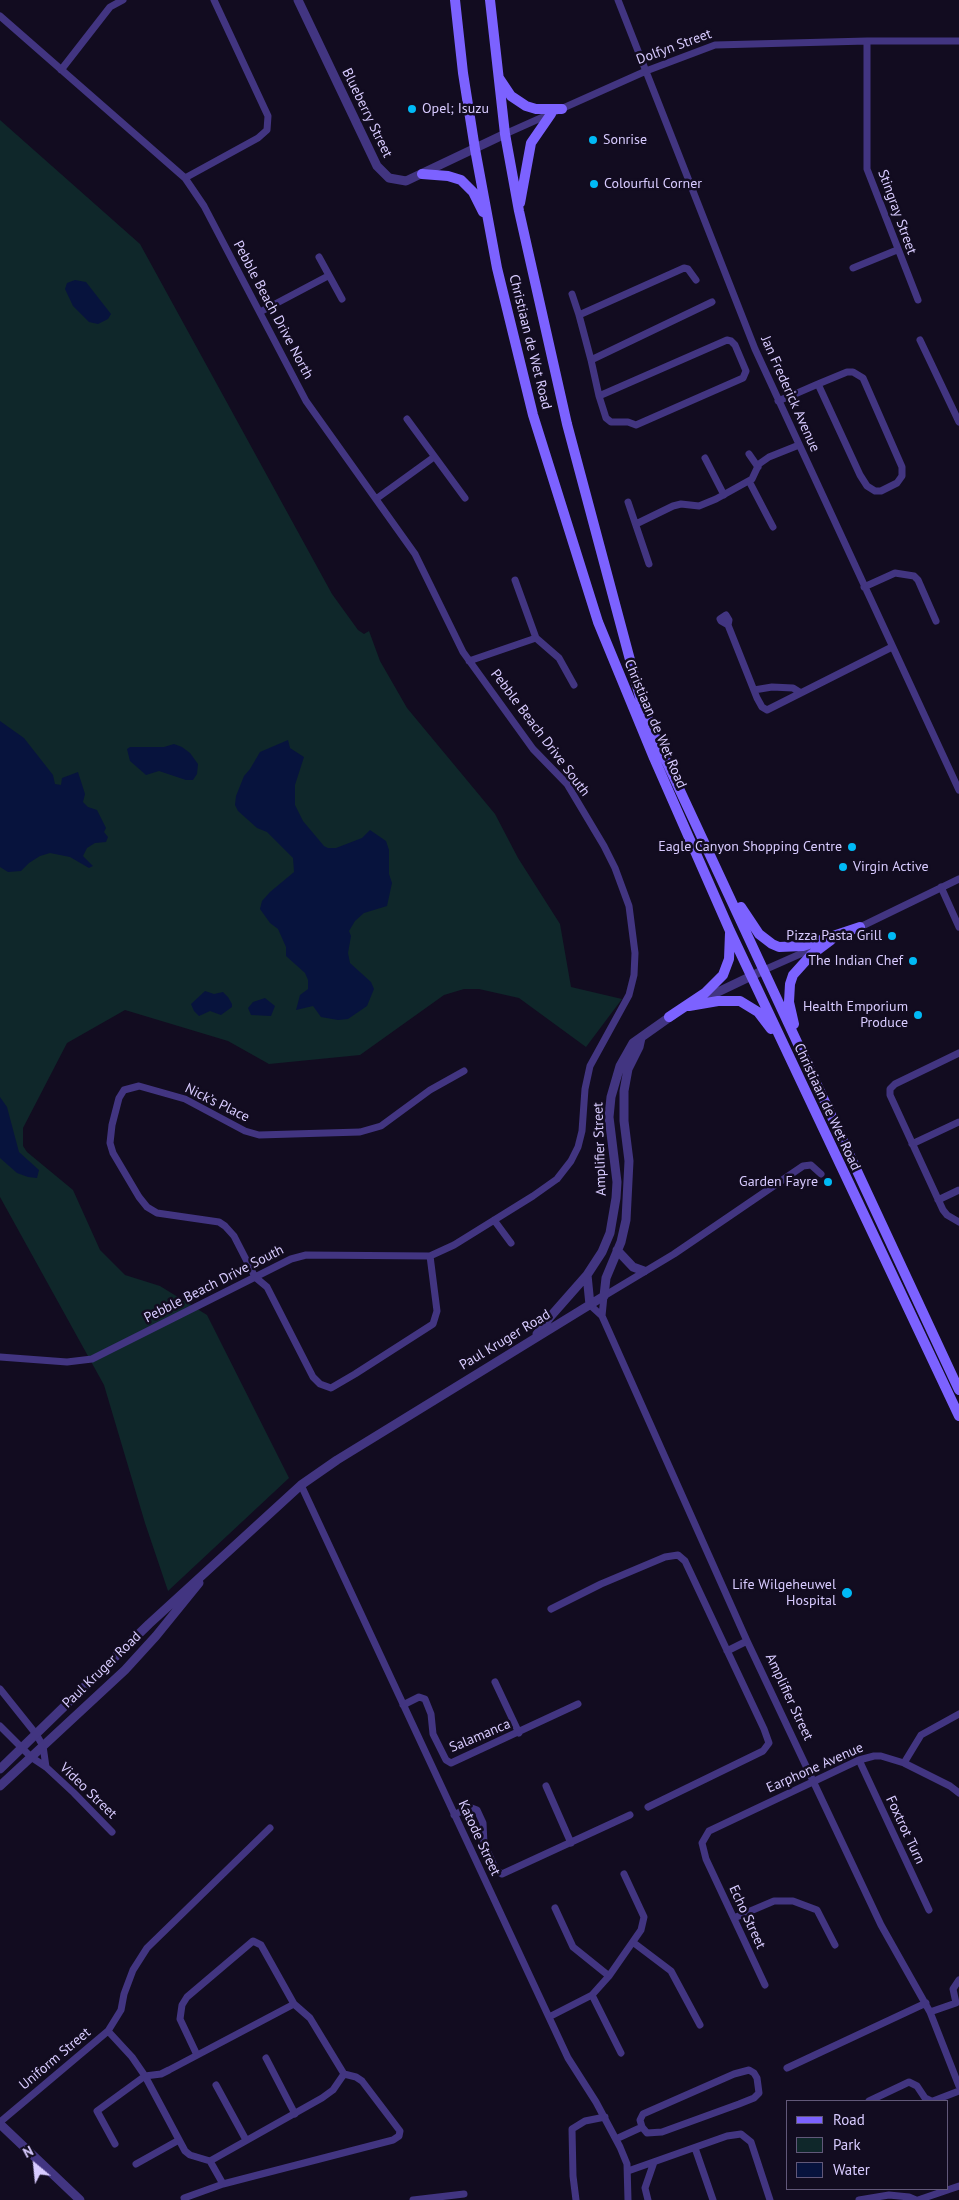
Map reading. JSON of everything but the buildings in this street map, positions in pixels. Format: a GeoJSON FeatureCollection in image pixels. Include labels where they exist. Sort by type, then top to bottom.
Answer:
{"type":"FeatureCollection","features":[{"type":"Feature","properties":{"kind":"main road","name":"Christiaan de Wet Road"},"geometry":{"type":"LineString","coordinates":[[455,0],[463,73],[497,268],[533,415],[598,622],[654,758],[730,931],[959,1416]]}},
{"type":"Feature","properties":{"kind":"main road","name":"Christiaan de Wet Road"},"geometry":{"type":"LineString","coordinates":[[490,0],[505,134],[519,211],[567,424],[641,701],[656,739],[959,1390]]}},
{"type":"Feature","properties":{"kind":"main road"},"geometry":{"type":"LineString","coordinates":[[497,75],[510,96],[520,103],[536,109],[562,109]]}},
{"type":"Feature","properties":{"kind":"main road"},"geometry":{"type":"LineString","coordinates":[[519,211],[525,165],[531,143],[551,114]]}},
{"type":"Feature","properties":{"kind":"main road"},"geometry":{"type":"LineString","coordinates":[[422,174],[448,176],[461,180],[468,186],[478,202],[490,232]]}},
{"type":"Feature","properties":{"kind":"main road"},"geometry":{"type":"LineString","coordinates":[[720,874],[753,926],[772,944],[789,948],[803,946],[860,927]]}},
{"type":"Feature","properties":{"kind":"main road"},"geometry":{"type":"LineString","coordinates":[[669,1017],[705,993],[722,975],[729,959],[730,931]]}},
{"type":"Feature","properties":{"kind":"main road"},"geometry":{"type":"LineString","coordinates":[[797,1041],[789,1002],[790,981],[799,966],[832,939]]}},
{"type":"Feature","properties":{"kind":"main road"},"geometry":{"type":"LineString","coordinates":[[689,1006],[731,1000],[748,1005],[767,1022],[784,1048]]}},
{"type":"Feature","properties":{"kind":"street"},"geometry":{"type":"LineString","coordinates":[[61,70],[110,6],[123,0]]}},
{"type":"Feature","properties":{"kind":"street"},"geometry":{"type":"LineString","coordinates":[[185,178],[258,138],[267,130],[268,116],[214,0]]}},
{"type":"Feature","properties":{"kind":"street","name":"Blueberry Street"},"geometry":{"type":"LineString","coordinates":[[298,0],[377,166],[388,178],[396,181],[406,181],[475,149]]}},
{"type":"Feature","properties":{"kind":"street","name":"Jan Frederick Avenue"},"geometry":{"type":"LineString","coordinates":[[618,0],[752,340],[778,401],[959,790]]}},
{"type":"Feature","properties":{"kind":"street","name":"Pebble Beach Drive North"},"geometry":{"type":"LineString","coordinates":[[0,16],[185,178],[204,206],[306,400],[415,554],[457,641],[469,661]]}},
{"type":"Feature","properties":{"kind":"street","name":"Dolfyn Street"},"geometry":{"type":"LineString","coordinates":[[475,149],[646,71],[715,45],[867,41],[959,41]]}},
{"type":"Feature","properties":{"kind":"street","name":"Stingray Street"},"geometry":{"type":"LineString","coordinates":[[867,41],[868,169],[897,250],[918,300]]}},
{"type":"Feature","properties":{"kind":"street"},"geometry":{"type":"LineString","coordinates":[[854,268],[897,250]]}},
{"type":"Feature","properties":{"kind":"street"},"geometry":{"type":"LineString","coordinates":[[319,256],[342,299]]}},
{"type":"Feature","properties":{"kind":"street"},"geometry":{"type":"LineString","coordinates":[[579,315],[684,268],[688,269],[696,280]]}},
{"type":"Feature","properties":{"kind":"street"},"geometry":{"type":"LineString","coordinates":[[260,312],[328,276]]}},
{"type":"Feature","properties":{"kind":"street"},"geometry":{"type":"LineString","coordinates":[[572,294],[599,396],[608,421],[639,424],[743,378],[746,371],[735,345],[727,340],[599,396]]}},
{"type":"Feature","properties":{"kind":"street"},"geometry":{"type":"LineString","coordinates":[[591,360],[712,302]]}},
{"type":"Feature","properties":{"kind":"street"},"geometry":{"type":"LineString","coordinates":[[920,340],[959,422]]}},
{"type":"Feature","properties":{"kind":"street"},"geometry":{"type":"LineString","coordinates":[[778,401],[846,372],[853,372],[863,378],[902,467],[902,476],[897,483],[881,491],[875,491],[867,486],[860,475],[818,384]]}},
{"type":"Feature","properties":{"kind":"street"},"geometry":{"type":"LineString","coordinates":[[407,419],[465,498]]}},
{"type":"Feature","properties":{"kind":"street"},"geometry":{"type":"LineString","coordinates":[[636,524],[673,506],[681,504],[699,506],[724,495],[749,481],[758,467],[769,457],[799,445]]}},
{"type":"Feature","properties":{"kind":"street"},"geometry":{"type":"LineString","coordinates":[[749,454],[758,467]]}},
{"type":"Feature","properties":{"kind":"street"},"geometry":{"type":"LineString","coordinates":[[376,499],[434,457]]}},
{"type":"Feature","properties":{"kind":"street"},"geometry":{"type":"LineString","coordinates":[[705,458],[724,495]]}},
{"type":"Feature","properties":{"kind":"street"},"geometry":{"type":"LineString","coordinates":[[749,481],[773,527]]}},
{"type":"Feature","properties":{"kind":"street"},"geometry":{"type":"LineString","coordinates":[[628,502],[649,564]]}},
{"type":"Feature","properties":{"kind":"street"},"geometry":{"type":"LineString","coordinates":[[864,587],[895,573],[914,576],[918,580],[936,621]]}},
{"type":"Feature","properties":{"kind":"street"},"geometry":{"type":"LineString","coordinates":[[515,580],[536,638],[559,658],[574,685]]}},
{"type":"Feature","properties":{"kind":"street"},"geometry":{"type":"LineString","coordinates":[[728,625],[754,690],[762,707],[767,710],[892,647]]}},
{"type":"Feature","properties":{"kind":"street"},"geometry":{"type":"LineString","coordinates":[[469,661],[536,638]]}},
{"type":"Feature","properties":{"kind":"street","name":"Pebble Beach Drive South"},"geometry":{"type":"LineString","coordinates":[[0,1357],[67,1362],[92,1359],[291,1259],[306,1255],[430,1256],[454,1245],[550,1184],[571,1161],[581,1138],[585,1089],[590,1066],[629,995],[634,976],[634,953],[629,906],[615,868],[604,846],[566,784],[532,748],[469,661]]}},
{"type":"Feature","properties":{"kind":"street"},"geometry":{"type":"LineString","coordinates":[[754,690],[772,687],[793,688],[801,693]]}},
{"type":"Feature","properties":{"kind":"street"},"geometry":{"type":"LineString","coordinates":[[764,970],[860,927],[959,879]]}},
{"type":"Feature","properties":{"kind":"street"},"geometry":{"type":"LineString","coordinates":[[941,887],[959,927]]}},
{"type":"Feature","properties":{"kind":"street","name":"Amplifier Street"},"geometry":{"type":"LineString","coordinates":[[536,1337],[550,1317],[587,1275],[602,1252],[610,1233],[617,1182],[609,1117],[613,1086],[625,1056],[633,1043],[669,1017],[764,970]]}},
{"type":"Feature","properties":{"kind":"street","name":"Amplifier Street"},"geometry":{"type":"LineString","coordinates":[[602,1316],[606,1278],[618,1250],[626,1220],[629,1161],[624,1121],[624,1091],[628,1069],[639,1047],[641,1038]]}},
{"type":"Feature","properties":{"kind":"street"},"geometry":{"type":"LineString","coordinates":[[959,1053],[895,1084],[890,1089],[891,1100],[938,1200],[947,1216],[959,1222]]}},
{"type":"Feature","properties":{"kind":"street","name":"Nick’s Place"},"geometry":{"type":"LineString","coordinates":[[255,1277],[234,1236],[226,1226],[219,1222],[157,1213],[147,1208],[139,1197],[113,1153],[110,1143],[114,1116],[124,1090],[130,1086],[139,1086],[186,1099],[245,1130],[259,1135],[360,1132],[380,1126],[430,1090],[464,1070]]}},
{"type":"Feature","properties":{"kind":"street"},"geometry":{"type":"LineString","coordinates":[[912,1144],[959,1122]]}},
{"type":"Feature","properties":{"kind":"street","name":"Paul Kruger Road"},"geometry":{"type":"LineString","coordinates":[[0,1769],[149,1624],[301,1485],[337,1460],[674,1254],[803,1166],[811,1165],[822,1174]]}},
{"type":"Feature","properties":{"kind":"street"},"geometry":{"type":"LineString","coordinates":[[938,1200],[959,1190]]}},
{"type":"Feature","properties":{"kind":"street"},"geometry":{"type":"LineString","coordinates":[[494,1220],[511,1244]]}},
{"type":"Feature","properties":{"kind":"street"},"geometry":{"type":"LineString","coordinates":[[618,1250],[634,1267],[644,1271]]}},
{"type":"Feature","properties":{"kind":"street"},"geometry":{"type":"LineString","coordinates":[[255,1277],[267,1287],[314,1377],[320,1384],[331,1388],[432,1324],[437,1311],[430,1256]]}},
{"type":"Feature","properties":{"kind":"street"},"geometry":{"type":"LineString","coordinates":[[587,1275],[590,1305]]}},
{"type":"Feature","properties":{"kind":"street","name":"Amplifier Street"},"geometry":{"type":"LineString","coordinates":[[590,1305],[602,1316],[747,1641],[881,1925],[926,2003],[959,2086]]}},
{"type":"Feature","properties":{"kind":"street","name":"Katode Street"},"geometry":{"type":"LineString","coordinates":[[301,1485],[548,2017],[572,2066],[605,2117],[616,2139],[628,2172],[628,2200]]}},
{"type":"Feature","properties":{"kind":"street"},"geometry":{"type":"LineString","coordinates":[[551,1609],[601,1584],[665,1557],[678,1555],[685,1561],[764,1729],[768,1739],[768,1747],[648,1806]]}},
{"type":"Feature","properties":{"kind":"street","name":"Paul Kruger Road"},"geometry":{"type":"LineString","coordinates":[[0,1786],[125,1670],[156,1636],[214,1564]]}},
{"type":"Feature","properties":{"kind":"street"},"geometry":{"type":"LineString","coordinates":[[727,1651],[747,1641]]}},
{"type":"Feature","properties":{"kind":"street"},"geometry":{"type":"LineString","coordinates":[[495,1682],[519,1733]]}},
{"type":"Feature","properties":{"kind":"street"},"geometry":{"type":"LineString","coordinates":[[0,1689],[36,1734],[43,1746]]}},
{"type":"Feature","properties":{"kind":"street","name":"Salamanca"},"geometry":{"type":"LineString","coordinates":[[403,1706],[418,1697],[425,1699],[431,1714],[433,1734],[446,1760],[449,1763],[455,1763],[578,1704]]}},
{"type":"Feature","properties":{"kind":"street"},"geometry":{"type":"LineString","coordinates":[[904,1763],[921,1735],[959,1714]]}},
{"type":"Feature","properties":{"kind":"street","name":"Video Street"},"geometry":{"type":"LineString","coordinates":[[0,1726],[31,1757],[46,1767],[112,1832]]}},
{"type":"Feature","properties":{"kind":"street","name":"Video Street"},"geometry":{"type":"LineString","coordinates":[[43,1746],[46,1767]]}},
{"type":"Feature","properties":{"kind":"street","name":"Earphone Avenue"},"geometry":{"type":"LineString","coordinates":[[706,1859],[702,1843],[709,1831],[859,1760],[881,1756],[904,1763],[950,1786],[959,1793]]}},
{"type":"Feature","properties":{"kind":"street","name":"Foxtrot Turn"},"geometry":{"type":"LineString","coordinates":[[859,1760],[928,1910]]}},
{"type":"Feature","properties":{"kind":"street"},"geometry":{"type":"LineString","coordinates":[[546,1786],[571,1843]]}},
{"type":"Feature","properties":{"kind":"street"},"geometry":{"type":"LineString","coordinates":[[454,1815],[469,1807],[477,1810],[483,1823],[484,1844],[496,1870],[501,1874],[630,1815]]}},
{"type":"Feature","properties":{"kind":"street","name":"Uniform Street"},"geometry":{"type":"LineString","coordinates":[[0,2123],[108,2031],[120,2010],[124,1994],[134,1970],[152,1942],[270,1828]]}},
{"type":"Feature","properties":{"kind":"street","name":"Echo Street"},"geometry":{"type":"LineString","coordinates":[[706,1859],[765,1985]]}},
{"type":"Feature","properties":{"kind":"street"},"geometry":{"type":"LineString","coordinates":[[548,2017],[592,1995],[634,1943],[643,1926],[644,1917],[624,1874]]}},
{"type":"Feature","properties":{"kind":"street"},"geometry":{"type":"LineString","coordinates":[[734,1918],[774,1901],[793,1901],[817,1910],[835,1945]]}},
{"type":"Feature","properties":{"kind":"street"},"geometry":{"type":"LineString","coordinates":[[554,1908],[573,1947],[609,1976]]}},
{"type":"Feature","properties":{"kind":"street"},"geometry":{"type":"LineString","coordinates":[[184,2198],[222,2184],[393,2140],[399,2136],[399,2129],[362,2081],[356,2077],[344,2074],[310,2018],[294,2004],[260,1945],[253,1941],[187,1997],[182,2005],[180,2019],[197,2055]]}},
{"type":"Feature","properties":{"kind":"street"},"geometry":{"type":"LineString","coordinates":[[634,1943],[671,1972],[700,2025]]}},
{"type":"Feature","properties":{"kind":"street"},"geometry":{"type":"LineString","coordinates":[[930,2012],[958,2006],[952,1989],[959,1980]]}},
{"type":"Feature","properties":{"kind":"street"},"geometry":{"type":"LineString","coordinates":[[592,1995],[621,2053]]}},
{"type":"Feature","properties":{"kind":"street"},"geometry":{"type":"LineString","coordinates":[[787,2068],[926,2003]]}},
{"type":"Feature","properties":{"kind":"street"},"geometry":{"type":"LineString","coordinates":[[115,2144],[97,2112],[145,2076],[162,2074],[294,2004]]}},
{"type":"Feature","properties":{"kind":"street"},"geometry":{"type":"LineString","coordinates":[[108,2031],[132,2057],[145,2076],[179,2140],[190,2155],[210,2161],[222,2184]]}},
{"type":"Feature","properties":{"kind":"street"},"geometry":{"type":"LineString","coordinates":[[266,2058],[295,2114]]}},
{"type":"Feature","properties":{"kind":"street"},"geometry":{"type":"LineString","coordinates":[[749,2070],[757,2078],[759,2092],[754,2098],[662,2132],[648,2133],[642,2127],[640,2120],[643,2114],[734,2074],[749,2070]]}},
{"type":"Feature","properties":{"kind":"street"},"geometry":{"type":"LineString","coordinates":[[210,2161],[328,2094],[344,2074]]}},
{"type":"Feature","properties":{"kind":"street"},"geometry":{"type":"LineString","coordinates":[[871,2100],[909,2082],[917,2086],[925,2098],[930,2100]]}},
{"type":"Feature","properties":{"kind":"street"},"geometry":{"type":"LineString","coordinates":[[216,2085],[246,2140]]}},
{"type":"Feature","properties":{"kind":"street"},"geometry":{"type":"LineString","coordinates":[[935,2100],[959,2092]]}},
{"type":"Feature","properties":{"kind":"street"},"geometry":{"type":"LineString","coordinates":[[576,2200],[572,2159],[572,2129],[584,2121],[605,2117]]}},
{"type":"Feature","properties":{"kind":"street"},"geometry":{"type":"LineString","coordinates":[[0,2123],[80,2200]]}},
{"type":"Feature","properties":{"kind":"street"},"geometry":{"type":"LineString","coordinates":[[616,2139],[642,2127]]}},
{"type":"Feature","properties":{"kind":"street"},"geometry":{"type":"LineString","coordinates":[[628,2172],[736,2134],[746,2136],[751,2142],[770,2200]]}},
{"type":"Feature","properties":{"kind":"street"},"geometry":{"type":"LineString","coordinates":[[136,2164],[179,2140]]}},
{"type":"Feature","properties":{"kind":"street"},"geometry":{"type":"LineString","coordinates":[[695,2148],[713,2200]]}},
{"type":"Feature","properties":{"kind":"street"},"geometry":{"type":"LineString","coordinates":[[648,2200],[645,2188],[654,2162]]}},
{"type":"Feature","properties":{"kind":"street"},"geometry":{"type":"LineString","coordinates":[[859,2200],[889,2195],[909,2196],[917,2200],[947,2190]]}},
{"type":"Feature","properties":{"kind":"street"},"geometry":{"type":"LineString","coordinates":[[415,2200],[464,2194]]}},
{"type":"Feature","properties":{"kind":"green space"},"geometry":{"type":"Polygon","coordinates":[[[0,120],[140,244],[332,594],[358,630],[364,634],[369,631],[380,661],[407,708],[495,814],[518,858],[560,924],[571,987],[622,999],[586,1047],[519,998],[479,989],[464,989],[444,995],[360,1055],[269,1064],[228,1041],[125,1010],[67,1043],[23,1128],[23,1146],[27,1152],[73,1190],[100,1250],[125,1275],[160,1286],[207,1315],[289,1478],[168,1591],[145,1523],[104,1385],[0,1197],[0,120]]]}},
{"type":"Feature","properties":{"kind":"water"},"geometry":{"type":"Polygon","coordinates":[[[75,280],[86,282],[111,314],[108,319],[98,324],[89,322],[73,306],[65,289],[67,283],[75,280]]]}},
{"type":"Feature","properties":{"kind":"water"},"geometry":{"type":"Polygon","coordinates":[[[0,721],[24,738],[53,775],[55,784],[61,785],[62,778],[78,772],[85,794],[83,802],[88,807],[97,810],[106,828],[104,832],[108,837],[106,842],[95,843],[87,848],[83,856],[93,866],[89,868],[70,857],[50,853],[40,856],[21,871],[8,872],[0,867],[0,721]]]}},
{"type":"Feature","properties":{"kind":"water"},"geometry":{"type":"Polygon","coordinates":[[[288,740],[290,748],[304,757],[295,785],[295,805],[303,821],[324,846],[336,848],[362,838],[370,830],[386,841],[389,850],[389,874],[392,883],[387,906],[364,913],[355,921],[349,931],[351,936],[348,953],[350,963],[371,982],[374,989],[367,1006],[348,1019],[338,1020],[321,1017],[313,1006],[296,1010],[300,995],[308,989],[308,980],[305,973],[286,956],[286,947],[278,929],[270,923],[260,909],[262,901],[270,892],[294,872],[293,858],[267,832],[257,828],[238,811],[235,805],[236,796],[244,776],[260,752],[288,740]]]}},
{"type":"Feature","properties":{"kind":"water"},"geometry":{"type":"Polygon","coordinates":[[[174,744],[190,753],[198,764],[197,774],[193,780],[186,780],[159,771],[146,775],[130,761],[127,749],[130,747],[164,747],[174,744]]]}},
{"type":"Feature","properties":{"kind":"water"},"geometry":{"type":"Polygon","coordinates":[[[205,991],[214,994],[223,992],[228,997],[232,1007],[221,1015],[210,1011],[199,1016],[191,1004],[205,991]]]}},
{"type":"Feature","properties":{"kind":"water"},"geometry":{"type":"Polygon","coordinates":[[[265,998],[275,1006],[271,1016],[251,1015],[248,1008],[253,1002],[265,998]]]}},
{"type":"Feature","properties":{"kind":"water"},"geometry":{"type":"Polygon","coordinates":[[[0,1097],[7,1107],[19,1152],[39,1170],[37,1178],[17,1173],[0,1158],[0,1097]]]}},
{"type":"Feature","properties":{"kind":"place","name":"Opel; Isuzu"},"geometry":{"type":"Point","coordinates":[412,109]}},
{"type":"Feature","properties":{"kind":"place","name":"Sonrise"},"geometry":{"type":"Point","coordinates":[593,140]}},
{"type":"Feature","properties":{"kind":"place","name":"Colourful Corner"},"geometry":{"type":"Point","coordinates":[594,184]}},
{"type":"Feature","properties":{"kind":"place","name":"Eagle Canyon Shopping Centre"},"geometry":{"type":"Point","coordinates":[852,847]}},
{"type":"Feature","properties":{"kind":"place","name":"Virgin Active"},"geometry":{"type":"Point","coordinates":[843,867]}},
{"type":"Feature","properties":{"kind":"place","name":"Pizza Pasta Grill"},"geometry":{"type":"Point","coordinates":[892,936]}},
{"type":"Feature","properties":{"kind":"place","name":"The Indian Chef"},"geometry":{"type":"Point","coordinates":[913,961]}},
{"type":"Feature","properties":{"kind":"place","name":"Health Emporium Produce"},"geometry":{"type":"Point","coordinates":[918,1015]}},
{"type":"Feature","properties":{"kind":"place","name":"Garden Fayre"},"geometry":{"type":"Point","coordinates":[828,1182]}},
{"type":"Feature","properties":{"kind":"place","name":"Life Wilgeheuwel Hospital"},"geometry":{"type":"Point","coordinates":[847,1593]}}]}
